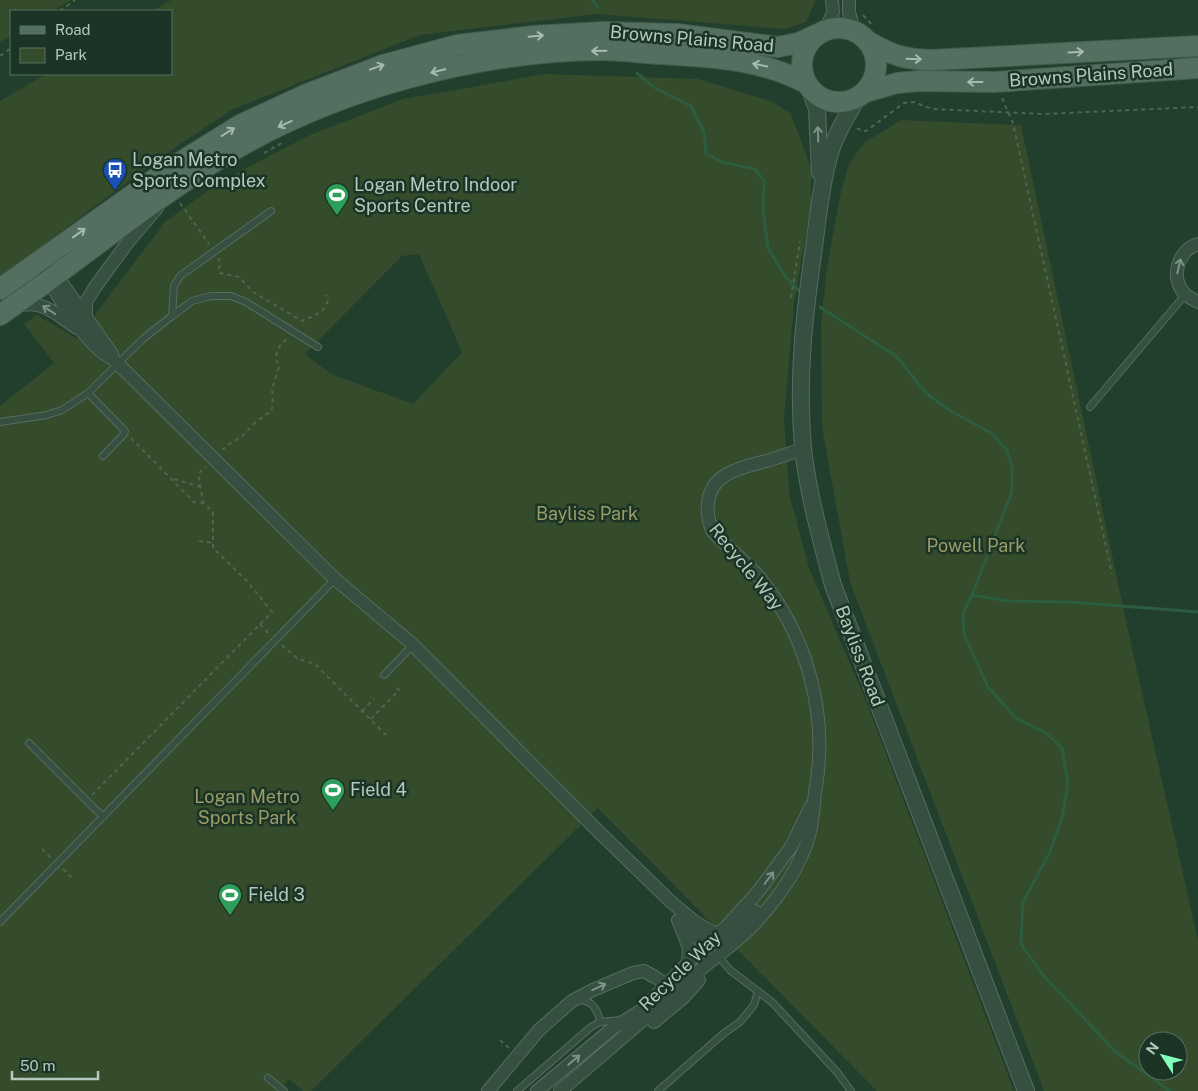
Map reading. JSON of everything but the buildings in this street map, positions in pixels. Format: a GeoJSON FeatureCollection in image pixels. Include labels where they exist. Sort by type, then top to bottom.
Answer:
{"type":"FeatureCollection","features":[{"type":"Feature","properties":{"kind":"main road"},"geometry":{"type":"LineString","coordinates":[[836,28],[845,28],[862,37],[874,52],[877,62],[873,83],[861,95],[845,103],[832,102],[820,98],[808,86],[802,72],[805,51],[810,42],[822,32],[836,28]]}},
{"type":"Feature","properties":{"kind":"main road","name":"Browns Plains Road"},"geometry":{"type":"LineString","coordinates":[[0,289],[169,169],[240,125],[307,94],[383,65],[457,45],[533,36],[604,32],[677,34],[778,47],[798,43],[822,32]]}},
{"type":"Feature","properties":{"kind":"main road","name":"Browns Plains Road"},"geometry":{"type":"LineString","coordinates":[[862,37],[886,52],[905,59],[931,60],[1198,46]]}},
{"type":"Feature","properties":{"kind":"main road","name":"Browns Plains Road"},"geometry":{"type":"LineString","coordinates":[[5,312],[176,199],[228,153],[280,126],[340,100],[403,79],[471,62],[532,54],[603,50],[722,58],[765,66],[785,72],[808,86]]}},
{"type":"Feature","properties":{"kind":"main road","name":"Browns Plains Road"},"geometry":{"type":"LineString","coordinates":[[861,95],[892,84],[919,81],[995,82],[1198,68]]}},
{"type":"Feature","properties":{"kind":"street"},"geometry":{"type":"LineString","coordinates":[[822,32],[832,12],[832,0]]}},
{"type":"Feature","properties":{"kind":"street"},"geometry":{"type":"LineString","coordinates":[[849,0],[849,12],[862,37]]}},
{"type":"Feature","properties":{"kind":"street","name":"Bayliss Road"},"geometry":{"type":"LineString","coordinates":[[808,86],[817,109],[821,200]]}},
{"type":"Feature","properties":{"kind":"street","name":"Bayliss Road"},"geometry":{"type":"LineString","coordinates":[[861,95],[842,124],[831,150],[821,200],[804,318],[800,382],[803,449],[816,521],[833,585],[1026,1091]]}},
{"type":"Feature","properties":{"kind":"street"},"geometry":{"type":"LineString","coordinates":[[86,316],[86,302],[128,242],[176,199]]}},
{"type":"Feature","properties":{"kind":"street"},"geometry":{"type":"LineString","coordinates":[[1198,244],[1182,254],[1177,276],[1180,288],[1185,295],[1198,302]]}},
{"type":"Feature","properties":{"kind":"street"},"geometry":{"type":"LineString","coordinates":[[40,262],[86,316],[111,351],[116,362]]}},
{"type":"Feature","properties":{"kind":"street"},"geometry":{"type":"LineString","coordinates":[[53,279],[83,332]]}},
{"type":"Feature","properties":{"kind":"street"},"geometry":{"type":"LineString","coordinates":[[5,312],[27,304],[39,304],[83,332],[106,356],[116,362],[335,579],[413,645],[673,906],[696,936],[706,944],[717,944],[723,941],[798,863]]}},
{"type":"Feature","properties":{"kind":"street","name":"Recycle Way"},"geometry":{"type":"LineString","coordinates":[[718,956],[747,931],[763,913],[798,863],[809,838],[812,820],[813,802],[820,763],[820,725],[816,697],[797,639],[783,612],[760,578],[708,524],[709,495],[718,480],[734,469],[803,449]]}},
{"type":"Feature","properties":{"kind":"street","name":"Recycle Way"},"geometry":{"type":"LineString","coordinates":[[537,1091],[613,1028],[642,1010],[719,933],[757,893],[791,847],[813,802]]}},
{"type":"Feature","properties":{"kind":"street"},"geometry":{"type":"LineString","coordinates":[[673,906],[694,922],[712,932],[719,933]]}},
{"type":"Feature","properties":{"kind":"street"},"geometry":{"type":"LineString","coordinates":[[673,906],[689,948],[688,963]]}},
{"type":"Feature","properties":{"kind":"street"},"geometry":{"type":"LineString","coordinates":[[560,1091],[718,956]]}},
{"type":"Feature","properties":{"kind":"street"},"geometry":{"type":"LineString","coordinates":[[572,1091],[684,997],[718,956]]}},
{"type":"Feature","properties":{"kind":"street"},"geometry":{"type":"LineString","coordinates":[[488,1091],[539,1030],[572,1001],[633,972],[644,972],[667,985]]}},
{"type":"Feature","properties":{"kind":"lane"},"geometry":{"type":"LineString","coordinates":[[172,316],[174,286],[180,276],[270,211]]}},
{"type":"Feature","properties":{"kind":"lane"},"geometry":{"type":"LineString","coordinates":[[1090,408],[1185,295]]}},
{"type":"Feature","properties":{"kind":"lane"},"geometry":{"type":"LineString","coordinates":[[0,422],[47,415],[62,410],[88,394],[116,362],[172,316],[192,301],[211,296],[231,296],[246,302],[318,347]]}},
{"type":"Feature","properties":{"kind":"lane"},"geometry":{"type":"LineString","coordinates":[[88,394],[125,431],[103,456]]}},
{"type":"Feature","properties":{"kind":"lane"},"geometry":{"type":"LineString","coordinates":[[0,922],[335,579]]}},
{"type":"Feature","properties":{"kind":"lane"},"geometry":{"type":"LineString","coordinates":[[384,675],[413,645]]}},
{"type":"Feature","properties":{"kind":"lane"},"geometry":{"type":"LineString","coordinates":[[29,743],[103,817]]}},
{"type":"Feature","properties":{"kind":"lane"},"geometry":{"type":"LineString","coordinates":[[718,956],[730,970],[772,1002],[838,1072],[851,1091]]}},
{"type":"Feature","properties":{"kind":"lane"},"geometry":{"type":"LineString","coordinates":[[658,1091],[723,1034],[740,1022],[754,1005],[758,991]]}},
{"type":"Feature","properties":{"kind":"lane"},"geometry":{"type":"LineString","coordinates":[[572,1001],[584,1000],[591,1004],[596,1008],[600,1022]]}},
{"type":"Feature","properties":{"kind":"lane"},"geometry":{"type":"LineString","coordinates":[[517,1091],[592,1027],[600,1022],[625,1020]]}},
{"type":"Feature","properties":{"kind":"lane"},"geometry":{"type":"LineString","coordinates":[[268,1078],[284,1091]]}},
{"type":"Feature","properties":{"kind":"path"},"geometry":{"type":"LineString","coordinates":[[61,10],[75,0]]}},
{"type":"Feature","properties":{"kind":"path"},"geometry":{"type":"LineString","coordinates":[[995,82],[1013,123],[1112,574]]}},
{"type":"Feature","properties":{"kind":"path"},"geometry":{"type":"LineString","coordinates":[[842,124],[866,131],[904,103],[914,102],[932,109],[1044,114],[1198,107]]}},
{"type":"Feature","properties":{"kind":"path"},"geometry":{"type":"LineString","coordinates":[[260,155],[286,141]]}},
{"type":"Feature","properties":{"kind":"path"},"geometry":{"type":"LineString","coordinates":[[176,199],[221,262],[220,273],[238,277],[252,292],[302,321],[324,309],[328,300],[326,295]]}},
{"type":"Feature","properties":{"kind":"path"},"geometry":{"type":"LineString","coordinates":[[791,298],[801,236]]}},
{"type":"Feature","properties":{"kind":"path"},"geometry":{"type":"LineString","coordinates":[[218,454],[271,411],[273,405],[272,389],[279,367],[276,358],[277,351],[288,337]]}},
{"type":"Feature","properties":{"kind":"path"},"geometry":{"type":"LineString","coordinates":[[125,432],[194,502],[205,503]]}},
{"type":"Feature","properties":{"kind":"path"},"geometry":{"type":"LineString","coordinates":[[87,801],[272,612],[247,580],[213,548],[213,512],[205,503],[198,474],[208,464]]}},
{"type":"Feature","properties":{"kind":"path"},"geometry":{"type":"LineString","coordinates":[[172,479],[200,487]]}},
{"type":"Feature","properties":{"kind":"path"},"geometry":{"type":"LineString","coordinates":[[199,541],[213,543]]}},
{"type":"Feature","properties":{"kind":"path"},"geometry":{"type":"LineString","coordinates":[[260,624],[270,634]]}},
{"type":"Feature","properties":{"kind":"path"},"geometry":{"type":"LineString","coordinates":[[282,645],[293,656],[315,664],[386,735]]}},
{"type":"Feature","properties":{"kind":"path"},"geometry":{"type":"LineString","coordinates":[[370,720],[399,690],[394,686]]}},
{"type":"Feature","properties":{"kind":"path"},"geometry":{"type":"LineString","coordinates":[[362,711],[374,698]]}},
{"type":"Feature","properties":{"kind":"path"},"geometry":{"type":"LineString","coordinates":[[42,849],[53,860]]}},
{"type":"Feature","properties":{"kind":"path"},"geometry":{"type":"LineString","coordinates":[[62,868],[74,880]]}},
{"type":"Feature","properties":{"kind":"green space"},"geometry":{"type":"Polygon","coordinates":[[[0,0],[71,0],[54,10],[10,10],[10,37],[0,42],[0,0]]]}},
{"type":"Feature","properties":{"kind":"green space"},"geometry":{"type":"Polygon","coordinates":[[[171,0],[816,0],[806,22],[785,29],[596,14],[420,35],[233,109],[161,157],[0,277],[0,101],[44,75],[172,75],[172,10],[154,10],[171,0]]]}},
{"type":"Feature","properties":{"kind":"green space"},"geometry":{"type":"Polygon","coordinates":[[[545,74],[698,79],[771,101],[791,114],[811,168],[811,205],[794,304],[784,417],[789,493],[809,568],[866,701],[1014,1091],[877,1091],[598,808],[311,1091],[304,1091],[289,1079],[278,1091],[0,1091],[0,406],[54,363],[24,324],[37,315],[77,339],[165,222],[221,181],[310,135],[403,99],[545,74]],[[419,254],[402,256],[305,354],[331,374],[413,404],[462,352],[419,254]]]}},
{"type":"Feature","properties":{"kind":"green space","name":"Powell Park"},"geometry":{"type":"Polygon","coordinates":[[[901,120],[1021,125],[1129,635],[1198,940],[1198,1091],[1044,1091],[850,582],[822,427],[821,324],[827,268],[840,196],[849,164],[864,143],[901,120]]]}},
{"type":"Feature","properties":{"kind":"waterway"},"geometry":{"type":"LineString","coordinates":[[592,0],[598,7]]}},
{"type":"Feature","properties":{"kind":"waterway"},"geometry":{"type":"LineString","coordinates":[[637,73],[655,88],[691,106],[704,132],[706,154],[722,162],[755,169],[764,181],[763,210],[768,248],[785,276],[798,290]]}},
{"type":"Feature","properties":{"kind":"waterway"},"geometry":{"type":"LineString","coordinates":[[820,307],[897,357],[926,393],[949,410],[991,433],[1007,450],[1012,468],[1012,492],[972,595],[963,613],[964,634],[988,687],[1016,718],[1046,733],[1062,748],[1068,783],[1062,818],[1049,854],[1023,902],[1021,944],[1042,974],[1116,1052],[1170,1091]]}},
{"type":"Feature","properties":{"kind":"waterway"},"geometry":{"type":"LineString","coordinates":[[972,595],[1008,601],[1071,602],[1198,612]]}},
{"type":"Feature","properties":{"kind":"place","name":"Logan Metro Sports Complex"},"geometry":{"type":"Point","coordinates":[115,191]}},
{"type":"Feature","properties":{"kind":"place","name":"Logan Metro Indoor Sports Centre"},"geometry":{"type":"Point","coordinates":[337,216]}},
{"type":"Feature","properties":{"kind":"place","name":"Field 4"},"geometry":{"type":"Point","coordinates":[333,811]}},
{"type":"Feature","properties":{"kind":"place","name":"Field 3"},"geometry":{"type":"Point","coordinates":[230,916]}},
{"type":"Feature","properties":{"kind":"park label","name":"Bayliss Park"},"geometry":{"type":"Point","coordinates":[587,514]}},
{"type":"Feature","properties":{"kind":"park label","name":"Logan Metro Sports Park"},"geometry":{"type":"Point","coordinates":[247,808]}}]}
